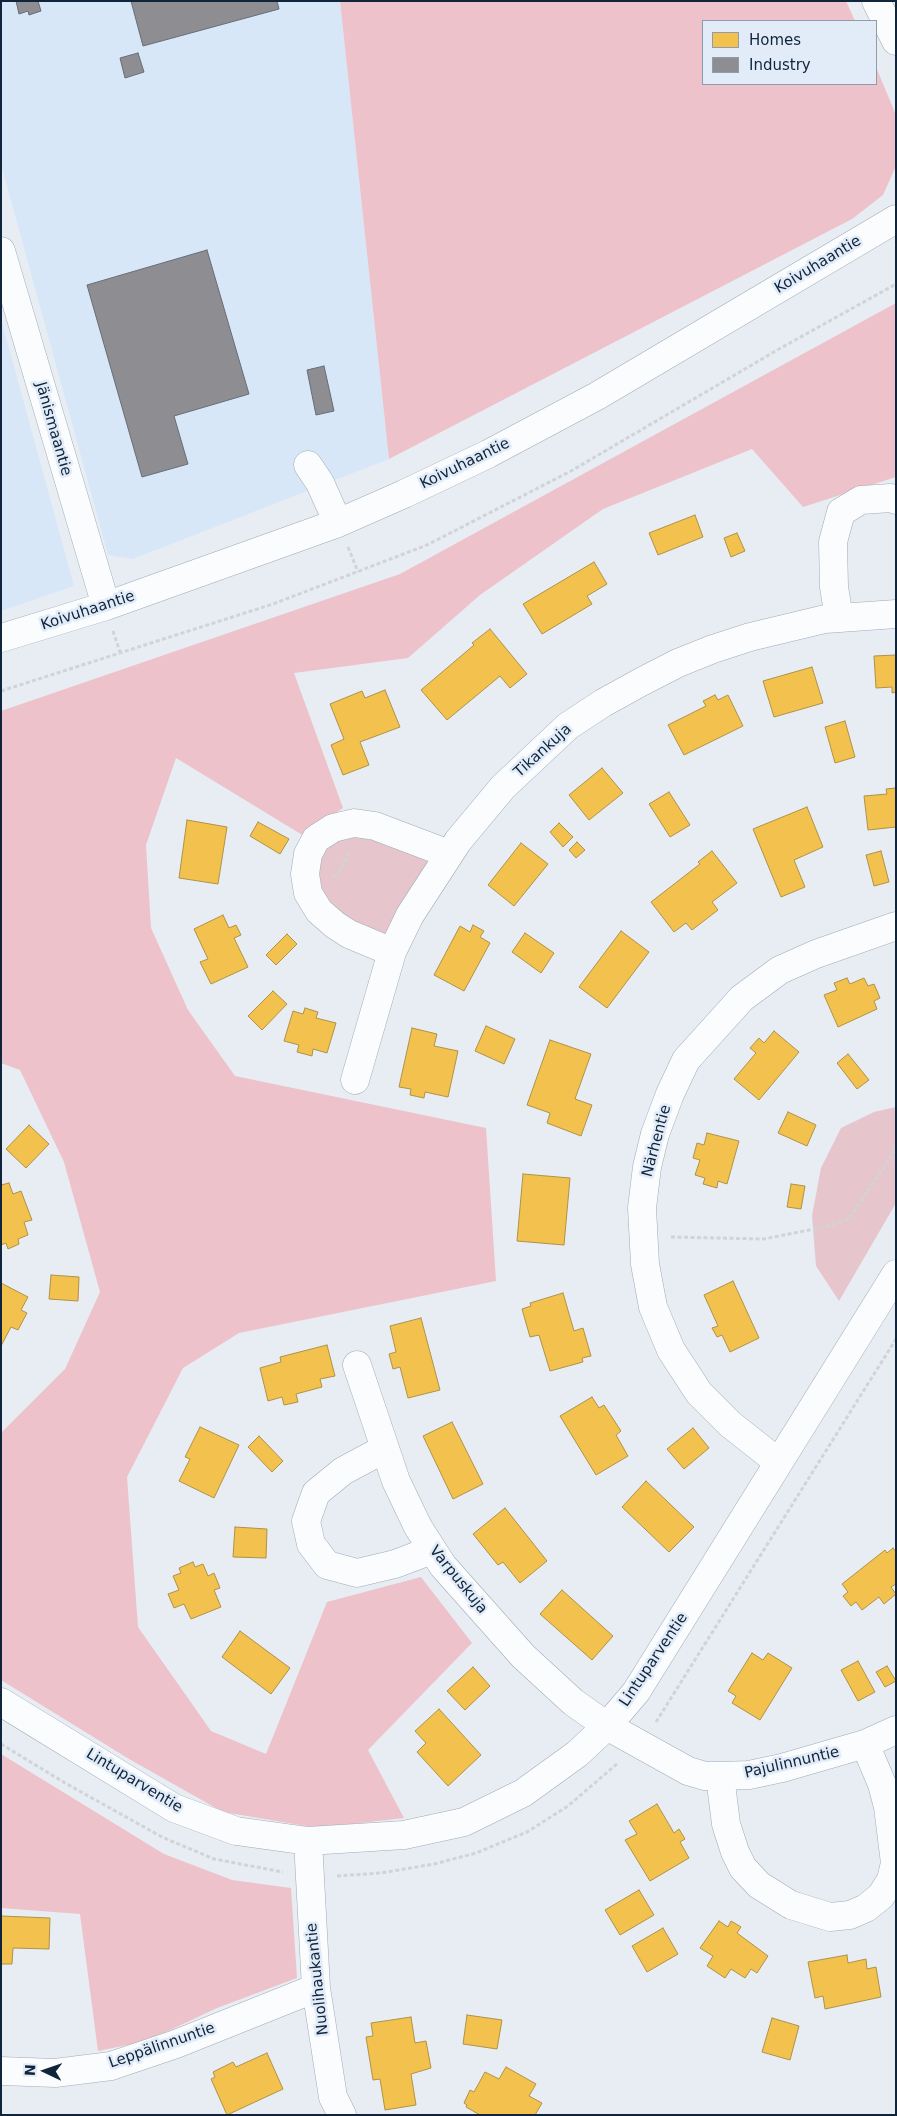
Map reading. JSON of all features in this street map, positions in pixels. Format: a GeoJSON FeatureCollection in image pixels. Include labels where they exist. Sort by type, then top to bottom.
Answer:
{"type":"FeatureCollection","features":[{"type":"Feature","properties":{"kind":"street","name":"Koivuhaantie"},"geometry":{"type":"LineString","coordinates":[[1,638],[106,606],[338,523],[488,454],[597,396],[896,219]]}},
{"type":"Feature","properties":{"kind":"street","name":"Jänismaantie"},"geometry":{"type":"LineString","coordinates":[[1,251],[106,606]]}},
{"type":"Feature","properties":{"kind":"street"},"geometry":{"type":"LineString","coordinates":[[308,464],[320,482],[338,523]]}},
{"type":"Feature","properties":{"kind":"street"},"geometry":{"type":"LineString","coordinates":[[838,618],[834,587],[833,542],[842,512],[861,500],[891,498],[896,500]]}},
{"type":"Feature","properties":{"kind":"street","name":"Tikankuja"},"geometry":{"type":"LineString","coordinates":[[355,1080],[392,952],[410,915],[449,854],[503,786],[568,726],[603,703],[678,663],[713,649],[774,631],[825,619],[896,614]]}},
{"type":"Feature","properties":{"kind":"street"},"geometry":{"type":"LineString","coordinates":[[392,952],[348,934],[335,926],[319,911],[308,893],[305,874],[308,854],[316,839],[333,828],[354,823],[375,826],[449,854]]}},
{"type":"Feature","properties":{"kind":"street","name":"Närhentie"},"geometry":{"type":"LineString","coordinates":[[778,1462],[730,1424],[699,1393],[672,1350],[653,1306],[645,1264],[642,1208],[647,1168],[655,1134],[670,1094],[686,1060],[742,998],[780,970],[816,954],[896,926]]}},
{"type":"Feature","properties":{"kind":"street","name":"Lintuparventie"},"geometry":{"type":"LineString","coordinates":[[1,1702],[174,1808],[236,1831],[308,1841],[404,1836],[464,1822],[524,1793],[576,1754],[607,1726],[636,1692],[778,1462],[840,1367],[896,1274]]}},
{"type":"Feature","properties":{"kind":"street","name":"Varpuskuja"},"geometry":{"type":"LineString","coordinates":[[357,1365],[396,1480],[418,1527],[443,1566],[523,1656],[573,1702],[607,1726]]}},
{"type":"Feature","properties":{"kind":"street"},"geometry":{"type":"LineString","coordinates":[[384,1449],[343,1471],[316,1493],[306,1522],[310,1544],[327,1565],[358,1572],[395,1564],[432,1550]]}},
{"type":"Feature","properties":{"kind":"street","name":"Pajulinnuntie"},"geometry":{"type":"LineString","coordinates":[[607,1726],[688,1771],[705,1776],[749,1775],[782,1768],[865,1744],[896,1730]]}},
{"type":"Feature","properties":{"kind":"street"},"geometry":{"type":"LineString","coordinates":[[720,1776],[726,1824],[735,1852],[748,1874],[759,1885],[791,1906],[830,1917],[850,1915],[866,1908],[881,1896],[891,1880],[895,1863],[888,1807],[882,1784],[865,1744]]}},
{"type":"Feature","properties":{"kind":"street","name":"Nuolihaukantie"},"geometry":{"type":"LineString","coordinates":[[308,1841],[316,1988],[332,2097],[342,2115]]}},
{"type":"Feature","properties":{"kind":"street","name":"Leppälinnuntie"},"geometry":{"type":"LineString","coordinates":[[1,2071],[55,2073],[111,2066],[176,2044],[316,1988]]}},
{"type":"Feature","properties":{"kind":"path"},"geometry":{"type":"LineString","coordinates":[[1,692],[273,604],[426,545],[571,471],[779,349],[896,284]]}},
{"type":"Feature","properties":{"kind":"path"},"geometry":{"type":"LineString","coordinates":[[308,893],[337,875],[346,859],[354,823]]}},
{"type":"Feature","properties":{"kind":"path"},"geometry":{"type":"LineString","coordinates":[[644,1236],[764,1239],[829,1226],[849,1219],[896,1149]]}},
{"type":"Feature","properties":{"kind":"path"},"geometry":{"type":"LineString","coordinates":[[1,1744],[64,1783],[162,1837],[214,1859],[264,1870],[310,1876],[381,1873],[434,1864],[476,1853],[527,1832],[568,1806],[638,1744],[661,1717],[896,1339]]}},
{"type":"Feature","properties":{"kind":"shaded area"},"geometry":{"type":"Polygon","coordinates":[[[1,1],[340,1],[389,459],[133,559],[108,555],[1,164],[1,1]]]}},
{"type":"Feature","properties":{"kind":"shaded area"},"geometry":{"type":"Polygon","coordinates":[[[340,1],[846,1],[855,20],[702,20],[702,85],[877,85],[877,69],[896,115],[896,166],[883,195],[852,219],[389,459],[340,1]]]}},
{"type":"Feature","properties":{"kind":"shaded area"},"geometry":{"type":"Polygon","coordinates":[[[896,303],[896,477],[803,507],[752,449],[603,509],[480,595],[408,658],[294,673],[343,808],[304,836],[176,758],[146,845],[151,928],[188,1010],[235,1076],[486,1128],[496,1281],[239,1333],[183,1368],[127,1477],[138,1627],[211,1731],[266,1754],[327,1602],[421,1577],[472,1643],[368,1750],[404,1818],[318,1828],[223,1812],[129,1759],[1,1680],[1,1433],[65,1369],[100,1292],[64,1162],[20,1070],[1,1063],[1,711],[400,574],[896,303]]]}},
{"type":"Feature","properties":{"kind":"shaded area"},"geometry":{"type":"Polygon","coordinates":[[[1,319],[74,586],[1,611],[1,319]]]}},
{"type":"Feature","properties":{"kind":"shaded area"},"geometry":{"type":"Polygon","coordinates":[[[355,826],[437,858],[386,945],[311,892],[319,841],[355,826]]]}},
{"type":"Feature","properties":{"kind":"shaded area"},"geometry":{"type":"Polygon","coordinates":[[[896,1107],[896,1203],[839,1301],[816,1266],[812,1216],[821,1168],[841,1128],[874,1112],[896,1107]]]}},
{"type":"Feature","properties":{"kind":"shaded area"},"geometry":{"type":"Polygon","coordinates":[[[1,1754],[164,1854],[232,1880],[291,1888],[297,1978],[217,2008],[147,2041],[98,2051],[80,1914],[1,1908],[1,1754]]]}},
{"type":"Feature","properties":{"kind":"building: Homes"},"geometry":{"type":"Polygon","coordinates":[[[695,515],[703,537],[658,555],[649,533],[695,515]]]}},
{"type":"Feature","properties":{"kind":"building: Homes"},"geometry":{"type":"Polygon","coordinates":[[[737,533],[745,551],[731,557],[724,538],[737,533]]]}},
{"type":"Feature","properties":{"kind":"building: Homes"},"geometry":{"type":"Polygon","coordinates":[[[594,562],[607,584],[587,596],[592,604],[542,634],[523,604],[594,562]]]}},
{"type":"Feature","properties":{"kind":"building: Homes"},"geometry":{"type":"Polygon","coordinates":[[[490,629],[527,674],[510,688],[500,676],[447,720],[421,690],[490,629]]]}},
{"type":"Feature","properties":{"kind":"building: Homes"},"geometry":{"type":"Polygon","coordinates":[[[896,655],[896,692],[892,693],[892,687],[876,688],[874,656],[896,655]]]}},
{"type":"Feature","properties":{"kind":"building: Homes"},"geometry":{"type":"Polygon","coordinates":[[[812,667],[823,703],[774,717],[763,681],[812,667]]]}},
{"type":"Feature","properties":{"kind":"building: Homes"},"geometry":{"type":"Polygon","coordinates":[[[385,690],[400,727],[360,742],[369,765],[343,775],[331,745],[344,739],[330,704],[362,691],[365,698],[385,690]]]}},
{"type":"Feature","properties":{"kind":"building: Homes"},"geometry":{"type":"Polygon","coordinates":[[[715,695],[718,700],[728,695],[743,726],[684,755],[668,725],[706,706],[703,701],[715,695]]]}},
{"type":"Feature","properties":{"kind":"building: Homes"},"geometry":{"type":"Polygon","coordinates":[[[845,721],[855,757],[835,763],[825,727],[845,721]]]}},
{"type":"Feature","properties":{"kind":"building: Homes"},"geometry":{"type":"Polygon","coordinates":[[[602,768],[623,793],[589,820],[569,795],[602,768]]]}},
{"type":"Feature","properties":{"kind":"building: Homes"},"geometry":{"type":"Polygon","coordinates":[[[896,788],[896,827],[868,830],[864,796],[887,794],[886,789],[896,788]]]}},
{"type":"Feature","properties":{"kind":"building: Homes"},"geometry":{"type":"Polygon","coordinates":[[[669,792],[690,825],[670,837],[649,804],[669,792]]]}},
{"type":"Feature","properties":{"kind":"building: Homes"},"geometry":{"type":"Polygon","coordinates":[[[807,807],[823,847],[794,860],[805,887],[781,897],[753,829],[807,807]]]}},
{"type":"Feature","properties":{"kind":"building: Homes"},"geometry":{"type":"Polygon","coordinates":[[[187,820],[227,827],[218,884],[179,878],[187,820]]]}},
{"type":"Feature","properties":{"kind":"building: Homes"},"geometry":{"type":"Polygon","coordinates":[[[258,822],[289,839],[280,854],[250,836],[258,822]]]}},
{"type":"Feature","properties":{"kind":"building: Homes"},"geometry":{"type":"Polygon","coordinates":[[[559,823],[573,837],[563,847],[550,832],[559,823]]]}},
{"type":"Feature","properties":{"kind":"building: Homes"},"geometry":{"type":"Polygon","coordinates":[[[577,842],[585,850],[576,858],[569,850],[577,842]]]}},
{"type":"Feature","properties":{"kind":"building: Homes"},"geometry":{"type":"Polygon","coordinates":[[[521,843],[548,864],[514,906],[488,885],[521,843]]]}},
{"type":"Feature","properties":{"kind":"building: Homes"},"geometry":{"type":"Polygon","coordinates":[[[712,851],[737,883],[712,902],[718,910],[692,930],[686,923],[674,932],[651,902],[700,864],[698,862],[712,851]]]}},
{"type":"Feature","properties":{"kind":"building: Homes"},"geometry":{"type":"Polygon","coordinates":[[[881,851],[889,882],[874,886],[866,855],[881,851]]]}},
{"type":"Feature","properties":{"kind":"building: Homes"},"geometry":{"type":"Polygon","coordinates":[[[223,915],[229,928],[236,925],[241,935],[234,938],[248,967],[211,984],[200,962],[208,959],[194,929],[223,915]]]}},
{"type":"Feature","properties":{"kind":"building: Homes"},"geometry":{"type":"Polygon","coordinates":[[[473,925],[484,931],[480,937],[490,943],[464,991],[434,975],[460,926],[470,932],[473,925]]]}},
{"type":"Feature","properties":{"kind":"building: Homes"},"geometry":{"type":"Polygon","coordinates":[[[621,931],[649,952],[607,1008],[579,987],[621,931]]]}},
{"type":"Feature","properties":{"kind":"building: Homes"},"geometry":{"type":"Polygon","coordinates":[[[525,933],[554,953],[541,973],[512,952],[525,933]]]}},
{"type":"Feature","properties":{"kind":"building: Homes"},"geometry":{"type":"Polygon","coordinates":[[[287,934],[297,944],[276,965],[266,955],[287,934]]]}},
{"type":"Feature","properties":{"kind":"building: Homes"},"geometry":{"type":"Polygon","coordinates":[[[847,978],[850,984],[864,978],[868,986],[874,984],[880,998],[874,1001],[877,1009],[838,1027],[824,995],[837,990],[834,983],[847,978]]]}},
{"type":"Feature","properties":{"kind":"building: Homes"},"geometry":{"type":"Polygon","coordinates":[[[273,991],[287,1004],[262,1030],[248,1016],[273,991]]]}},
{"type":"Feature","properties":{"kind":"building: Homes"},"geometry":{"type":"Polygon","coordinates":[[[305,1008],[318,1012],[316,1018],[336,1023],[327,1053],[313,1049],[312,1056],[297,1052],[299,1045],[284,1041],[293,1011],[303,1014],[305,1008]]]}},
{"type":"Feature","properties":{"kind":"building: Homes"},"geometry":{"type":"Polygon","coordinates":[[[486,1026],[515,1039],[504,1064],[475,1051],[486,1026]]]}},
{"type":"Feature","properties":{"kind":"building: Homes"},"geometry":{"type":"Polygon","coordinates":[[[412,1028],[437,1034],[434,1046],[458,1051],[448,1097],[425,1092],[424,1098],[410,1095],[411,1089],[399,1087],[412,1028]]]}},
{"type":"Feature","properties":{"kind":"building: Homes"},"geometry":{"type":"Polygon","coordinates":[[[774,1031],[799,1052],[759,1100],[734,1079],[756,1053],[750,1048],[759,1038],[764,1043],[774,1031]]]}},
{"type":"Feature","properties":{"kind":"building: Homes"},"geometry":{"type":"Polygon","coordinates":[[[550,1040],[591,1054],[575,1099],[592,1105],[581,1136],[547,1123],[550,1113],[527,1105],[550,1040]]]}},
{"type":"Feature","properties":{"kind":"building: Homes"},"geometry":{"type":"Polygon","coordinates":[[[848,1054],[869,1080],[857,1089],[837,1063],[848,1054]]]}},
{"type":"Feature","properties":{"kind":"building: Homes"},"geometry":{"type":"Polygon","coordinates":[[[788,1112],[816,1125],[807,1146],[778,1133],[788,1112]]]}},
{"type":"Feature","properties":{"kind":"building: Homes"},"geometry":{"type":"Polygon","coordinates":[[[29,1125],[49,1144],[26,1168],[6,1149],[29,1125]]]}},
{"type":"Feature","properties":{"kind":"building: Homes"},"geometry":{"type":"Polygon","coordinates":[[[707,1133],[739,1141],[727,1184],[718,1181],[717,1188],[703,1184],[705,1178],[695,1175],[700,1160],[693,1158],[697,1143],[704,1145],[707,1133]]]}},
{"type":"Feature","properties":{"kind":"building: Homes"},"geometry":{"type":"Polygon","coordinates":[[[523,1174],[570,1178],[564,1245],[517,1241],[523,1174]]]}},
{"type":"Feature","properties":{"kind":"building: Homes"},"geometry":{"type":"Polygon","coordinates":[[[9,1183],[13,1194],[21,1191],[32,1220],[24,1222],[28,1235],[18,1239],[19,1244],[8,1249],[6,1243],[1,1245],[1,1185],[9,1183]]]}},
{"type":"Feature","properties":{"kind":"building: Homes"},"geometry":{"type":"Polygon","coordinates":[[[791,1184],[805,1186],[801,1209],[787,1207],[791,1184]]]}},
{"type":"Feature","properties":{"kind":"building: Homes"},"geometry":{"type":"Polygon","coordinates":[[[51,1275],[79,1277],[78,1301],[49,1299],[51,1275]]]}},
{"type":"Feature","properties":{"kind":"building: Homes"},"geometry":{"type":"Polygon","coordinates":[[[733,1281],[759,1338],[730,1352],[722,1335],[717,1337],[712,1328],[718,1326],[704,1295],[733,1281]]]}},
{"type":"Feature","properties":{"kind":"building: Homes"},"geometry":{"type":"Polygon","coordinates":[[[1,1283],[28,1297],[21,1310],[27,1313],[18,1330],[11,1327],[1,1346],[1,1283]]]}},
{"type":"Feature","properties":{"kind":"building: Homes"},"geometry":{"type":"Polygon","coordinates":[[[563,1293],[574,1331],[583,1328],[591,1356],[582,1358],[583,1362],[550,1371],[539,1335],[530,1337],[522,1309],[531,1306],[530,1303],[563,1293]]]}},
{"type":"Feature","properties":{"kind":"building: Homes"},"geometry":{"type":"Polygon","coordinates":[[[421,1318],[440,1390],[408,1398],[400,1367],[393,1369],[389,1354],[396,1352],[390,1326],[421,1318]]]}},
{"type":"Feature","properties":{"kind":"building: Homes"},"geometry":{"type":"Polygon","coordinates":[[[327,1345],[335,1376],[320,1379],[322,1387],[296,1394],[298,1402],[284,1405],[282,1397],[268,1401],[260,1368],[281,1362],[280,1357],[327,1345]]]}},
{"type":"Feature","properties":{"kind":"building: Homes"},"geometry":{"type":"Polygon","coordinates":[[[592,1397],[599,1408],[604,1405],[621,1431],[616,1435],[628,1456],[596,1475],[560,1416],[592,1397]]]}},
{"type":"Feature","properties":{"kind":"building: Homes"},"geometry":{"type":"Polygon","coordinates":[[[452,1422],[483,1484],[453,1499],[423,1436],[452,1422]]]}},
{"type":"Feature","properties":{"kind":"building: Homes"},"geometry":{"type":"Polygon","coordinates":[[[200,1427],[239,1445],[214,1498],[179,1481],[190,1459],[185,1457],[200,1427]]]}},
{"type":"Feature","properties":{"kind":"building: Homes"},"geometry":{"type":"Polygon","coordinates":[[[693,1428],[709,1448],[684,1469],[667,1449],[693,1428]]]}},
{"type":"Feature","properties":{"kind":"building: Homes"},"geometry":{"type":"Polygon","coordinates":[[[259,1436],[283,1461],[272,1472],[248,1447],[259,1436]]]}},
{"type":"Feature","properties":{"kind":"building: Homes"},"geometry":{"type":"Polygon","coordinates":[[[646,1481],[694,1527],[669,1552],[622,1507],[646,1481]]]}},
{"type":"Feature","properties":{"kind":"building: Homes"},"geometry":{"type":"Polygon","coordinates":[[[505,1508],[547,1561],[520,1583],[503,1562],[498,1565],[473,1534],[505,1508]]]}},
{"type":"Feature","properties":{"kind":"building: Homes"},"geometry":{"type":"Polygon","coordinates":[[[235,1527],[267,1529],[266,1558],[233,1557],[235,1527]]]}},
{"type":"Feature","properties":{"kind":"building: Homes"},"geometry":{"type":"Polygon","coordinates":[[[893,1548],[896,1552],[896,1584],[891,1587],[896,1594],[884,1604],[879,1597],[862,1610],[856,1602],[851,1606],[843,1596],[848,1592],[842,1584],[885,1550],[887,1553],[893,1548]]]}},
{"type":"Feature","properties":{"kind":"building: Homes"},"geometry":{"type":"Polygon","coordinates":[[[193,1562],[195,1567],[203,1564],[208,1576],[214,1573],[220,1588],[214,1590],[221,1607],[191,1619],[184,1604],[174,1608],[168,1594],[179,1590],[173,1576],[181,1573],[179,1568],[193,1562]]]}},
{"type":"Feature","properties":{"kind":"building: Homes"},"geometry":{"type":"Polygon","coordinates":[[[562,1590],[613,1636],[592,1660],[540,1614],[562,1590]]]}},
{"type":"Feature","properties":{"kind":"building: Homes"},"geometry":{"type":"Polygon","coordinates":[[[240,1631],[290,1668],[271,1694],[222,1657],[240,1631]]]}},
{"type":"Feature","properties":{"kind":"building: Homes"},"geometry":{"type":"Polygon","coordinates":[[[752,1653],[763,1660],[768,1653],[792,1668],[760,1720],[732,1703],[736,1696],[728,1691],[752,1653]]]}},
{"type":"Feature","properties":{"kind":"building: Homes"},"geometry":{"type":"Polygon","coordinates":[[[858,1661],[875,1692],[858,1701],[841,1670],[858,1661]]]}},
{"type":"Feature","properties":{"kind":"building: Homes"},"geometry":{"type":"Polygon","coordinates":[[[887,1666],[896,1681],[885,1687],[876,1672],[887,1666]]]}},
{"type":"Feature","properties":{"kind":"building: Homes"},"geometry":{"type":"Polygon","coordinates":[[[473,1667],[490,1686],[465,1710],[447,1691],[473,1667]]]}},
{"type":"Feature","properties":{"kind":"building: Homes"},"geometry":{"type":"Polygon","coordinates":[[[439,1709],[481,1755],[448,1786],[417,1752],[426,1743],[415,1731],[439,1709]]]}},
{"type":"Feature","properties":{"kind":"building: Homes"},"geometry":{"type":"Polygon","coordinates":[[[657,1804],[674,1833],[679,1829],[685,1839],[680,1842],[689,1858],[650,1881],[625,1840],[637,1834],[629,1821],[657,1804]]]}},
{"type":"Feature","properties":{"kind":"building: Homes"},"geometry":{"type":"Polygon","coordinates":[[[639,1890],[654,1915],[620,1935],[605,1910],[639,1890]]]}},
{"type":"Feature","properties":{"kind":"building: Homes"},"geometry":{"type":"Polygon","coordinates":[[[1,1916],[50,1918],[49,1949],[13,1948],[12,1964],[1,1964],[1,1916]]]}},
{"type":"Feature","properties":{"kind":"building: Homes"},"geometry":{"type":"Polygon","coordinates":[[[719,1921],[728,1927],[731,1921],[741,1927],[737,1933],[768,1956],[757,1973],[751,1969],[745,1978],[731,1969],[725,1978],[707,1966],[713,1956],[700,1948],[719,1921]]]}},
{"type":"Feature","properties":{"kind":"building: Homes"},"geometry":{"type":"Polygon","coordinates":[[[663,1928],[678,1954],[647,1972],[632,1946],[663,1928]]]}},
{"type":"Feature","properties":{"kind":"building: Homes"},"geometry":{"type":"Polygon","coordinates":[[[847,1955],[848,1963],[866,1959],[867,1969],[876,1967],[881,1997],[825,2009],[823,1996],[815,1998],[808,1962],[847,1955]]]}},
{"type":"Feature","properties":{"kind":"building: Homes"},"geometry":{"type":"Polygon","coordinates":[[[467,2015],[502,2020],[497,2049],[463,2044],[467,2015]]]}},
{"type":"Feature","properties":{"kind":"building: Homes"},"geometry":{"type":"Polygon","coordinates":[[[411,2017],[415,2043],[426,2041],[431,2068],[411,2074],[416,2105],[385,2110],[380,2079],[373,2080],[366,2037],[373,2036],[371,2023],[411,2017]]]}},
{"type":"Feature","properties":{"kind":"building: Homes"},"geometry":{"type":"Polygon","coordinates":[[[772,2018],[799,2026],[790,2060],[762,2052],[772,2018]]]}},
{"type":"Feature","properties":{"kind":"building: Homes"},"geometry":{"type":"Polygon","coordinates":[[[267,2053],[283,2089],[227,2115],[211,2079],[215,2077],[213,2072],[233,2062],[236,2067],[267,2053]]]}},
{"type":"Feature","properties":{"kind":"building: Homes"},"geometry":{"type":"Polygon","coordinates":[[[506,2067],[536,2084],[529,2096],[542,2103],[535,2115],[480,2115],[466,2107],[467,2105],[464,2103],[470,2090],[474,2092],[485,2072],[499,2079],[506,2067]]]}},
{"type":"Feature","properties":{"kind":"building: Industry"},"geometry":{"type":"Polygon","coordinates":[[[16,1],[38,1],[41,11],[29,15],[28,11],[19,14],[16,1]]]}},
{"type":"Feature","properties":{"kind":"building: Industry"},"geometry":{"type":"Polygon","coordinates":[[[131,1],[277,1],[279,9],[143,46],[131,1]]]}},
{"type":"Feature","properties":{"kind":"building: Industry"},"geometry":{"type":"Polygon","coordinates":[[[138,53],[144,72],[125,78],[120,58],[138,53]]]}},
{"type":"Feature","properties":{"kind":"building: Industry"},"geometry":{"type":"Polygon","coordinates":[[[207,250],[249,394],[174,416],[188,464],[142,477],[87,285],[207,250]]]}},
{"type":"Feature","properties":{"kind":"building: Industry"},"geometry":{"type":"Polygon","coordinates":[[[324,366],[334,411],[316,415],[307,370],[324,366]]]}}]}
